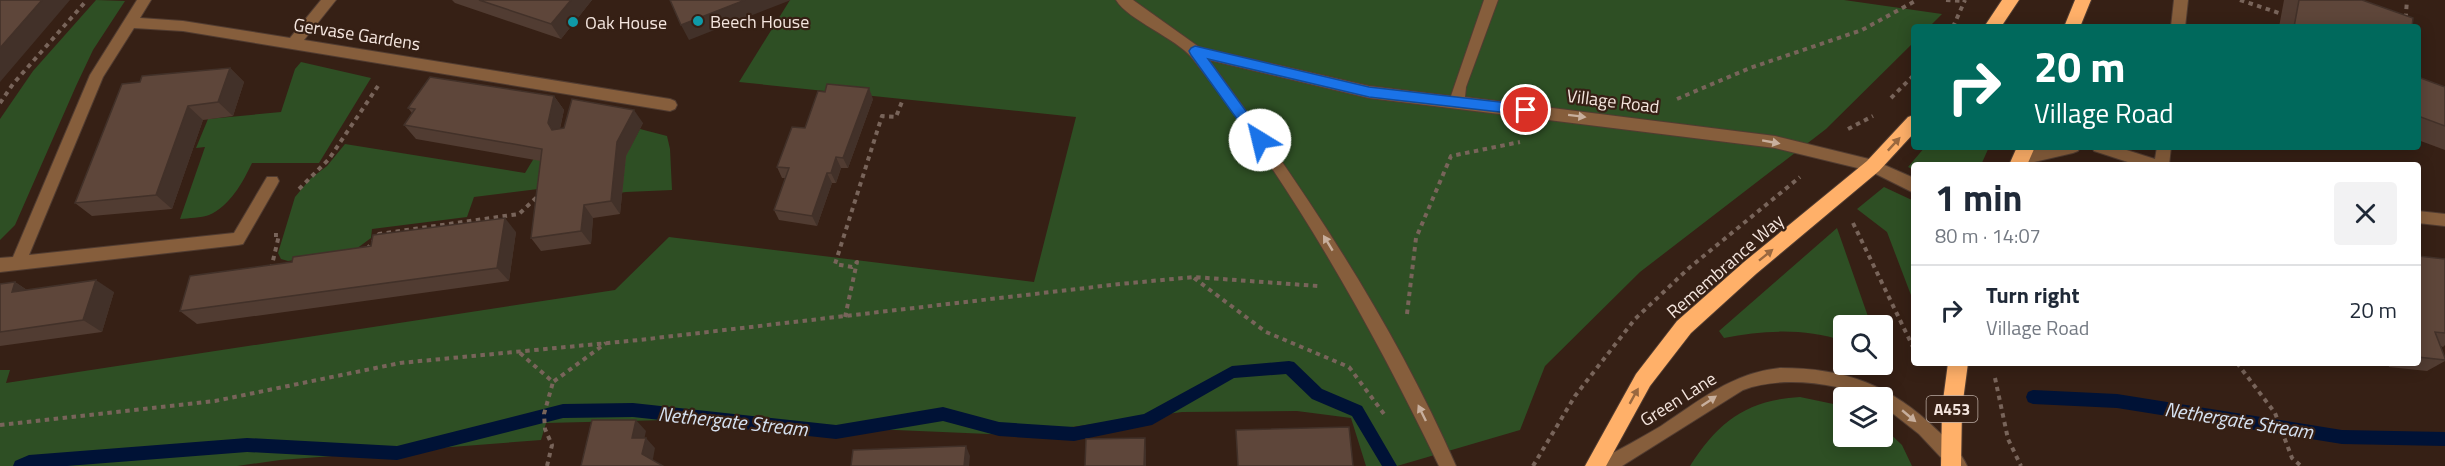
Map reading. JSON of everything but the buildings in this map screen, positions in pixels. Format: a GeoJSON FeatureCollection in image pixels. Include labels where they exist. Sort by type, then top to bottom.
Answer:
{"type":"FeatureCollection","features":[{"type":"Feature","properties":{"kind":"highway"},"geometry":{"type":"LineString","coordinates":[[1994,24],[2011,0]]}},
{"type":"Feature","properties":{"kind":"highway"},"geometry":{"type":"LineString","coordinates":[[2073,24],[2083,0]]}},
{"type":"Feature","properties":{"kind":"highway","name":"Remembrance Way"},"geometry":{"type":"LineString","coordinates":[[1595,466],[1643,380],[1683,327],[1873,166],[1911,125]]}},
{"type":"Feature","properties":{"kind":"highway","name":"A453"},"geometry":{"type":"LineString","coordinates":[[1954,463],[1952,408],[1958,366]]}},
{"type":"Feature","properties":{"kind":"street"},"geometry":{"type":"LineString","coordinates":[[18,263],[97,75],[144,0]]}},
{"type":"Feature","properties":{"kind":"street"},"geometry":{"type":"LineString","coordinates":[[294,44],[329,0]]}},
{"type":"Feature","properties":{"kind":"street","name":"Village Road"},"geometry":{"type":"LineString","coordinates":[[1123,0],[1195,51],[1273,158],[1356,289],[1400,368],[1448,466]]}},
{"type":"Feature","properties":{"kind":"street"},"geometry":{"type":"LineString","coordinates":[[1457,102],[1459,87],[1491,0]]}},
{"type":"Feature","properties":{"kind":"street"},"geometry":{"type":"LineString","coordinates":[[2178,24],[2181,0]]}},
{"type":"Feature","properties":{"kind":"street","name":"Gervase Gardens"},"geometry":{"type":"LineString","coordinates":[[129,22],[183,26],[670,105]]}},
{"type":"Feature","properties":{"kind":"street","name":"Village Road"},"geometry":{"type":"LineString","coordinates":[[1195,51],[1369,92],[1775,142],[1873,166],[1911,184]]}},
{"type":"Feature","properties":{"kind":"street"},"geometry":{"type":"LineString","coordinates":[[573,109],[578,90]]}},
{"type":"Feature","properties":{"kind":"street"},"geometry":{"type":"LineString","coordinates":[[2021,157],[2057,150]]}},
{"type":"Feature","properties":{"kind":"street"},"geometry":{"type":"LineString","coordinates":[[2108,150],[2146,162]]}},
{"type":"Feature","properties":{"kind":"street"},"geometry":{"type":"LineString","coordinates":[[0,265],[238,239],[272,181]]}},
{"type":"Feature","properties":{"kind":"street"},"geometry":{"type":"LineString","coordinates":[[2421,217],[2445,220]]}},
{"type":"Feature","properties":{"kind":"street","name":"Green Lane"},"geometry":{"type":"LineString","coordinates":[[1606,466],[1674,426],[1712,398],[1749,380],[1791,374],[1832,378],[1883,396],[1909,416],[1954,463]]}},
{"type":"Feature","properties":{"kind":"path"},"geometry":{"type":"LineString","coordinates":[[0,103],[13,84],[87,0]]}},
{"type":"Feature","properties":{"kind":"path"},"geometry":{"type":"LineString","coordinates":[[1946,0],[1964,1],[1954,24]]}},
{"type":"Feature","properties":{"kind":"path"},"geometry":{"type":"LineString","coordinates":[[2240,0],[2290,17]]}},
{"type":"Feature","properties":{"kind":"path"},"geometry":{"type":"LineString","coordinates":[[2405,24],[2407,0]]}},
{"type":"Feature","properties":{"kind":"path"},"geometry":{"type":"LineString","coordinates":[[296,193],[329,159],[396,60]]}},
{"type":"Feature","properties":{"kind":"path"},"geometry":{"type":"LineString","coordinates":[[1885,104],[1911,78]]}},
{"type":"Feature","properties":{"kind":"path"},"geometry":{"type":"LineString","coordinates":[[845,317],[857,262],[852,267],[835,264],[882,116],[896,117],[903,99]]}},
{"type":"Feature","properties":{"kind":"path"},"geometry":{"type":"LineString","coordinates":[[1846,130],[1871,119],[1878,112]]}},
{"type":"Feature","properties":{"kind":"path"},"geometry":{"type":"LineString","coordinates":[[366,250],[379,234],[519,214],[544,192]]}},
{"type":"Feature","properties":{"kind":"path"},"geometry":{"type":"LineString","coordinates":[[1852,222],[1911,343]]}},
{"type":"Feature","properties":{"kind":"path"},"geometry":{"type":"LineString","coordinates":[[281,267],[270,269],[282,224]]}},
{"type":"Feature","properties":{"kind":"path"},"geometry":{"type":"LineString","coordinates":[[238,239],[279,234]]}},
{"type":"Feature","properties":{"kind":"path"},"geometry":{"type":"LineString","coordinates":[[1194,277],[1266,332],[1349,367],[1388,419]]}},
{"type":"Feature","properties":{"kind":"path"},"geometry":{"type":"LineString","coordinates":[[0,425],[215,401],[400,363],[520,353],[1194,277],[1356,289]]}},
{"type":"Feature","properties":{"kind":"path"},"geometry":{"type":"LineString","coordinates":[[546,466],[552,445],[543,426],[546,404],[553,382],[606,342]]}},
{"type":"Feature","properties":{"kind":"path"},"geometry":{"type":"LineString","coordinates":[[520,353],[553,382]]}},
{"type":"Feature","properties":{"kind":"path"},"geometry":{"type":"LineString","coordinates":[[2239,366],[2275,413],[2292,458],[2301,466]]}},
{"type":"Feature","properties":{"kind":"path"},"geometry":{"type":"LineString","coordinates":[[1995,378],[2008,439],[2021,466]]}},
{"type":"Feature","properties":{"kind":"green space"},"geometry":{"type":"Polygon","coordinates":[[[96,0],[125,1],[93,50],[15,225],[0,240],[0,119],[33,71],[96,0]]]}},
{"type":"Feature","properties":{"kind":"green space"},"geometry":{"type":"Polygon","coordinates":[[[790,0],[1844,0],[1942,14],[1932,24],[1911,24],[1911,45],[1826,129],[1640,272],[1545,366],[1520,430],[1397,466],[1366,466],[1351,418],[1297,411],[1182,412],[1012,435],[666,420],[546,423],[541,440],[280,460],[237,466],[0,466],[0,370],[10,370],[6,383],[615,290],[669,237],[1034,282],[1076,117],[739,82],[790,0]]]}},
{"type":"Feature","properties":{"kind":"green space"},"geometry":{"type":"Polygon","coordinates":[[[301,62],[371,78],[319,163],[252,163],[240,185],[217,211],[206,216],[180,219],[205,147],[196,148],[208,119],[281,112],[295,69],[301,62]]]}},
{"type":"Feature","properties":{"kind":"green space"},"geometry":{"type":"Polygon","coordinates":[[[640,129],[667,136],[672,190],[626,192],[589,197],[629,150],[640,129]]]}},
{"type":"Feature","properties":{"kind":"green space"},"geometry":{"type":"Polygon","coordinates":[[[545,140],[538,189],[474,197],[467,217],[372,229],[371,238],[352,252],[288,261],[281,259],[278,253],[295,197],[310,179],[327,166],[345,144],[525,173],[545,140]]]}},
{"type":"Feature","properties":{"kind":"green space"},"geometry":{"type":"Polygon","coordinates":[[[1922,150],[1988,150],[1982,162],[1912,162],[1922,150]]]}},
{"type":"Feature","properties":{"kind":"green space"},"geometry":{"type":"Polygon","coordinates":[[[1884,187],[1911,200],[1911,295],[1887,232],[1857,209],[1884,187]]]}},
{"type":"Feature","properties":{"kind":"green space"},"geometry":{"type":"Polygon","coordinates":[[[1837,228],[1867,315],[1833,315],[1833,338],[1799,332],[1754,333],[1724,338],[1719,331],[1837,228]]]}},
{"type":"Feature","properties":{"kind":"green space"},"geometry":{"type":"Polygon","coordinates":[[[1800,397],[1833,404],[1833,447],[1893,447],[1893,436],[1902,445],[1912,466],[1690,466],[1711,437],[1735,416],[1764,403],[1800,397]]]}},
{"type":"Feature","properties":{"kind":"waterway","name":"Nethergate Stream"},"geometry":{"type":"LineString","coordinates":[[20,466],[29,462],[247,445],[397,453],[563,411],[633,410],[836,432],[943,414],[999,429],[1074,434],[1147,420],[1232,372],[1289,367],[1317,394],[1357,411],[1390,466]]}},
{"type":"Feature","properties":{"kind":"waterway","name":"Nethergate Stream"},"geometry":{"type":"LineString","coordinates":[[2033,397],[2117,401],[2342,437],[2445,439]]}},
{"type":"Feature","properties":{"kind":"place","name":"Beech House"},"geometry":{"type":"Point","coordinates":[698,21]}},
{"type":"Feature","properties":{"kind":"place","name":"Oak House"},"geometry":{"type":"Point","coordinates":[573,22]}},
{"type":"Feature","properties":{"kind":"route"},"geometry":{"type":"LineString","coordinates":[[1260,140],[1195,51],[1369,92],[1526,110]]}}]}
